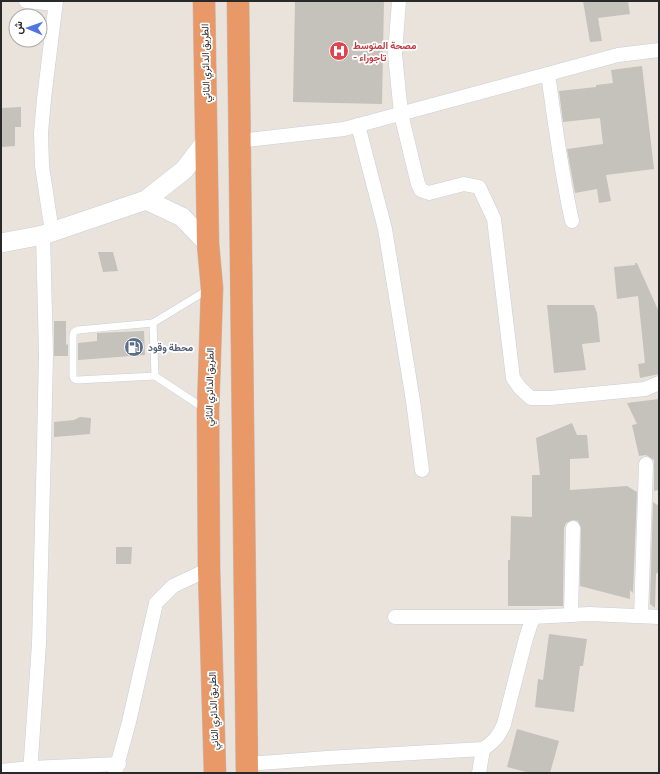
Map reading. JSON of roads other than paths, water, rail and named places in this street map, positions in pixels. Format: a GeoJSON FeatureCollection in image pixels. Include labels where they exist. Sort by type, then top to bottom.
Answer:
{"type":"FeatureCollection","features":[{"type":"Feature","properties":{"kind":"highway","name":"الطريق الدائري الثاني"},"geometry":{"type":"LineString","coordinates":[[204,1],[208,244],[212,288],[208,412],[209,569],[215,773]]}},
{"type":"Feature","properties":{"kind":"highway"},"geometry":{"type":"LineString","coordinates":[[206,108],[210,55],[210,1]]}},
{"type":"Feature","properties":{"kind":"highway"},"geometry":{"type":"LineString","coordinates":[[238,1],[247,769]]}},
{"type":"Feature","properties":{"kind":"street"},"geometry":{"type":"LineString","coordinates":[[26,1],[55,2],[41,133],[42,166],[48,233],[45,415],[39,644],[30,770]]}},
{"type":"Feature","properties":{"kind":"street"},"geometry":{"type":"LineString","coordinates":[[399,1],[395,54],[401,114],[418,184],[422,190],[429,193],[464,184],[472,184],[479,187],[494,219],[514,378],[520,388],[532,398],[550,398],[645,389],[659,383]]}},
{"type":"Feature","properties":{"kind":"street"},"geometry":{"type":"LineString","coordinates":[[239,141],[344,129],[618,55],[659,50]]}},
{"type":"Feature","properties":{"kind":"street"},"geometry":{"type":"LineString","coordinates":[[548,74],[565,191],[572,221]]}},
{"type":"Feature","properties":{"kind":"street"},"geometry":{"type":"LineString","coordinates":[[358,125],[385,229],[413,401],[422,470]]}},
{"type":"Feature","properties":{"kind":"street"},"geometry":{"type":"LineString","coordinates":[[1,243],[48,233],[146,200],[184,170],[207,140]]}},
{"type":"Feature","properties":{"kind":"street"},"geometry":{"type":"LineString","coordinates":[[146,200],[182,217],[208,244]]}},
{"type":"Feature","properties":{"kind":"street"},"geometry":{"type":"LineString","coordinates":[[641,616],[646,464]]}},
{"type":"Feature","properties":{"kind":"street"},"geometry":{"type":"LineString","coordinates":[[571,615],[573,528]]}},
{"type":"Feature","properties":{"kind":"street"},"geometry":{"type":"LineString","coordinates":[[1,771],[117,768],[156,603],[173,586],[209,569]]}},
{"type":"Feature","properties":{"kind":"street"},"geometry":{"type":"LineString","coordinates":[[395,617],[533,617],[590,614],[659,618]]}},
{"type":"Feature","properties":{"kind":"street"},"geometry":{"type":"LineString","coordinates":[[247,769],[327,758],[483,749],[492,744],[500,735],[533,617]]}},
{"type":"Feature","properties":{"kind":"street"},"geometry":{"type":"LineString","coordinates":[[479,773],[483,749]]}},
{"type":"Feature","properties":{"kind":"lane"},"geometry":{"type":"LineString","coordinates":[[208,412],[155,376],[74,379],[73,335],[74,332],[78,330],[153,323],[212,288]]}},
{"type":"Feature","properties":{"kind":"lane"},"geometry":{"type":"LineString","coordinates":[[153,323],[155,376]]}},
{"type":"Feature","properties":{"kind":"place","name":"مصحة المتوسط - تاجوراء"},"geometry":{"type":"Point","coordinates":[339,51]}},
{"type":"Feature","properties":{"kind":"place","name":"محطة وقود"},"geometry":{"type":"Point","coordinates":[134,347]}}]}
